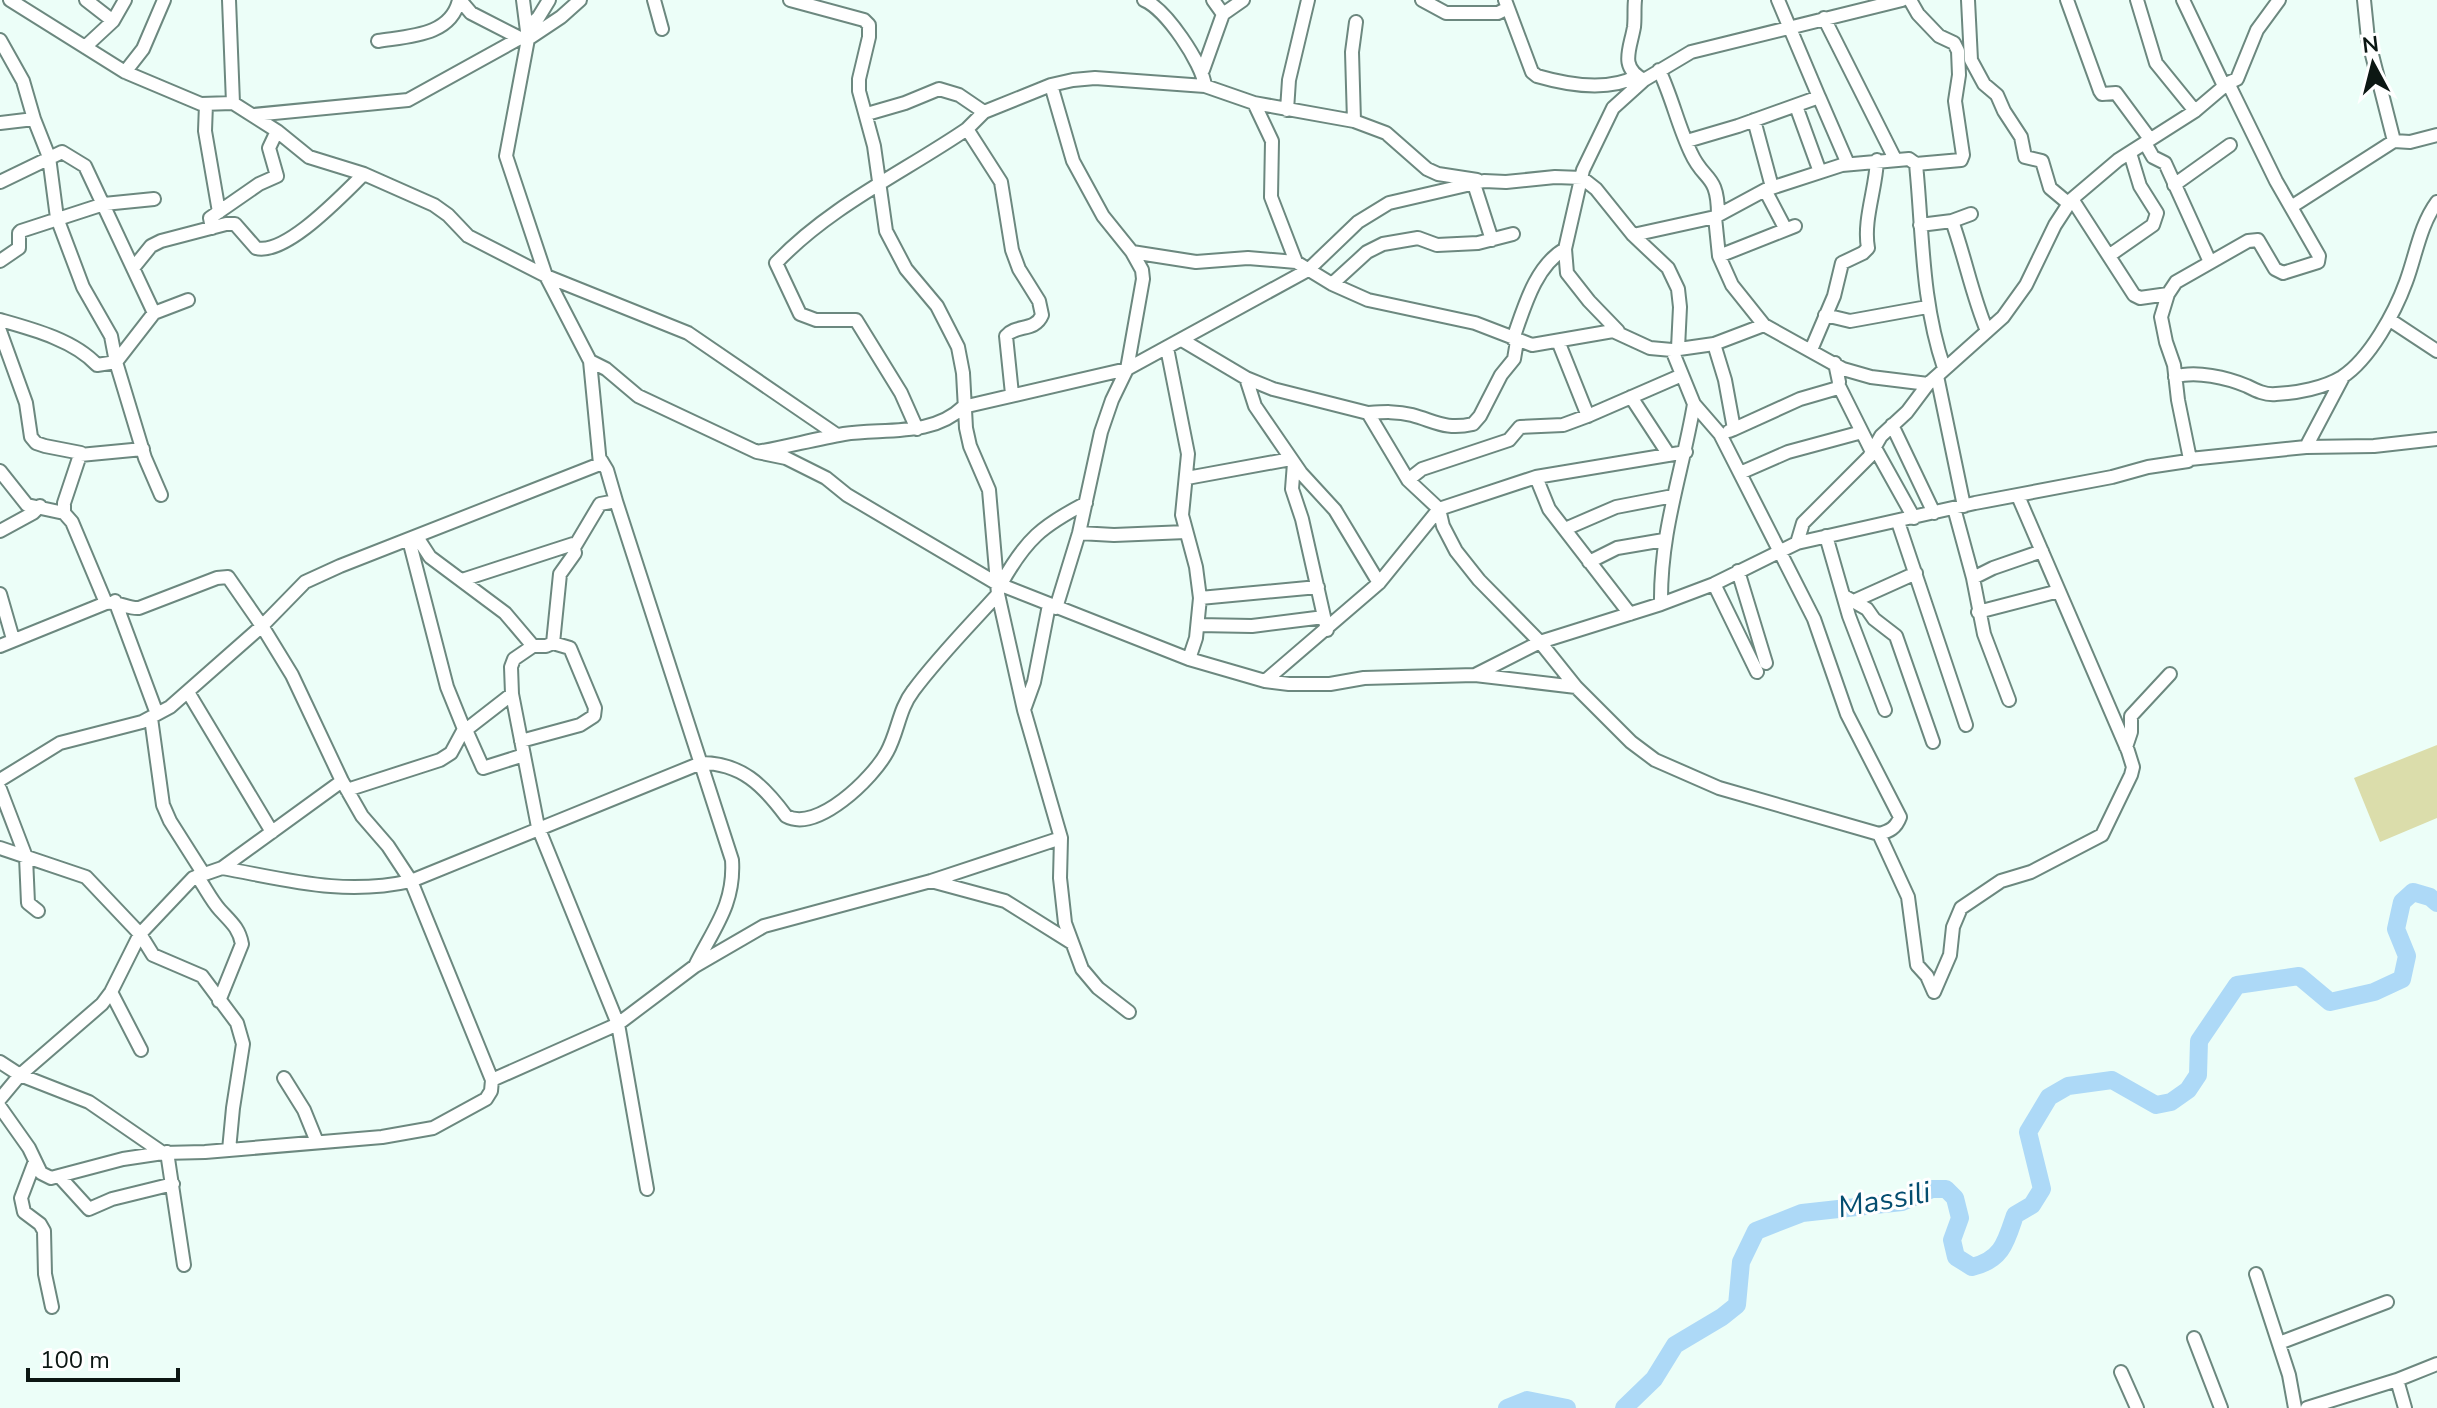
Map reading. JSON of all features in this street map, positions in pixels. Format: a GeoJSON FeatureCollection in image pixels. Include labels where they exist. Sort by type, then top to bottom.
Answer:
{"type":"FeatureCollection","features":[{"type":"Feature","properties":{"kind":"street"},"geometry":{"type":"LineString","coordinates":[[86,0],[113,21]]}},
{"type":"Feature","properties":{"kind":"street"},"geometry":{"type":"LineString","coordinates":[[85,47],[113,21],[125,0]]}},
{"type":"Feature","properties":{"kind":"street"},"geometry":{"type":"LineString","coordinates":[[125,72],[143,49],[164,0]]}},
{"type":"Feature","properties":{"kind":"street"},"geometry":{"type":"LineString","coordinates":[[229,0],[233,103]]}},
{"type":"Feature","properties":{"kind":"street"},"geometry":{"type":"LineString","coordinates":[[459,0],[478,18],[525,35]]}},
{"type":"Feature","properties":{"kind":"street"},"geometry":{"type":"LineString","coordinates":[[378,41],[442,27],[456,14],[459,0]]}},
{"type":"Feature","properties":{"kind":"street"},"geometry":{"type":"LineString","coordinates":[[523,0],[525,35],[506,156],[546,276],[590,361],[601,460],[607,470],[732,860],[733,876],[723,918],[695,966]]}},
{"type":"Feature","properties":{"kind":"street"},"geometry":{"type":"LineString","coordinates":[[525,35],[549,0]]}},
{"type":"Feature","properties":{"kind":"street"},"geometry":{"type":"LineString","coordinates":[[253,115],[408,100],[561,17],[580,0]]}},
{"type":"Feature","properties":{"kind":"street"},"geometry":{"type":"LineString","coordinates":[[654,0],[662,29]]}},
{"type":"Feature","properties":{"kind":"street"},"geometry":{"type":"LineString","coordinates":[[790,0],[868,22],[869,37],[859,91],[867,114],[886,231],[894,249],[937,306],[953,333],[963,373],[963,407],[970,446],[989,490],[998,587],[1024,710],[1061,838],[1061,901],[1072,943],[1082,969],[1098,988],[1129,1012]]}},
{"type":"Feature","properties":{"kind":"street"},"geometry":{"type":"LineString","coordinates":[[1144,0],[1158,8],[1203,70]]}},
{"type":"Feature","properties":{"kind":"street"},"geometry":{"type":"LineString","coordinates":[[1213,0],[1223,14]]}},
{"type":"Feature","properties":{"kind":"street"},"geometry":{"type":"LineString","coordinates":[[1205,86],[1203,70],[1223,14],[1243,0]]}},
{"type":"Feature","properties":{"kind":"street"},"geometry":{"type":"LineString","coordinates":[[1287,110],[1291,72],[1308,0]]}},
{"type":"Feature","properties":{"kind":"street"},"geometry":{"type":"LineString","coordinates":[[1422,0],[1440,12],[1461,14],[1498,13],[1507,3],[1532,72],[1537,76],[1612,86],[1641,78],[1691,52],[1902,0]]}},
{"type":"Feature","properties":{"kind":"street"},"geometry":{"type":"LineString","coordinates":[[1460,0],[1461,14]]}},
{"type":"Feature","properties":{"kind":"street"},"geometry":{"type":"LineString","coordinates":[[1635,0],[1634,27],[1627,57],[1628,66],[1641,78]]}},
{"type":"Feature","properties":{"kind":"street"},"geometry":{"type":"LineString","coordinates":[[1778,0],[1848,164]]}},
{"type":"Feature","properties":{"kind":"street"},"geometry":{"type":"LineString","coordinates":[[1633,235],[1717,216],[1769,188],[1848,164],[1895,159],[1909,159],[1916,164],[1961,160],[1963,155],[1955,101],[1959,75],[1958,51],[1954,43],[1939,36],[1918,14],[1910,0]]}},
{"type":"Feature","properties":{"kind":"street"},"geometry":{"type":"LineString","coordinates":[[1968,0],[1971,60],[1976,72],[1997,95],[2021,137],[2025,157],[2042,161],[2050,188],[2070,201],[2137,297],[2168,294]]}},
{"type":"Feature","properties":{"kind":"street"},"geometry":{"type":"LineString","coordinates":[[2067,0],[2100,91],[2102,94],[2116,93],[2148,141],[2153,157],[2165,163],[2210,262]]}},
{"type":"Feature","properties":{"kind":"street"},"geometry":{"type":"LineString","coordinates":[[2137,0],[2156,63],[2195,111]]}},
{"type":"Feature","properties":{"kind":"street"},"geometry":{"type":"LineString","coordinates":[[2183,0],[2319,256],[2318,262],[2283,273],[2275,269],[2258,240],[2253,240],[2227,251],[2176,282],[2168,294],[2161,317],[2190,459]]}},
{"type":"Feature","properties":{"kind":"street"},"geometry":{"type":"LineString","coordinates":[[1797,543],[1803,523],[1874,450],[1881,436],[1907,412],[1936,376],[2003,317],[2026,285],[2070,201],[2093,179],[2237,79],[2247,48],[2279,0]]}},
{"type":"Feature","properties":{"kind":"street"},"geometry":{"type":"LineString","coordinates":[[2364,0],[2368,39],[2394,141]]}},
{"type":"Feature","properties":{"kind":"street"},"geometry":{"type":"LineString","coordinates":[[12,1],[125,72],[206,104],[233,103],[277,131],[309,157],[364,174],[434,205],[468,236],[546,276],[688,333],[837,435]]}},
{"type":"Feature","properties":{"kind":"street"},"geometry":{"type":"LineString","coordinates":[[1824,18],[1895,159]]}},
{"type":"Feature","properties":{"kind":"street"},"geometry":{"type":"LineString","coordinates":[[1354,121],[1352,52],[1356,22]]}},
{"type":"Feature","properties":{"kind":"street"},"geometry":{"type":"LineString","coordinates":[[0,40],[23,81],[49,157],[57,218],[83,287],[111,336],[143,449],[161,495]]}},
{"type":"Feature","properties":{"kind":"street"},"geometry":{"type":"LineString","coordinates":[[1659,70],[1692,155],[1713,180],[1718,197],[1719,256],[1732,285],[1764,325],[1843,369],[1871,377],[1936,376]]}},
{"type":"Feature","properties":{"kind":"street"},"geometry":{"type":"LineString","coordinates":[[917,429],[901,393],[856,320],[816,320],[800,314],[776,265],[826,220],[967,129],[984,112],[1051,85],[1095,78],[1205,86],[1254,103],[1354,121],[1386,133],[1427,169],[1479,183]]}},
{"type":"Feature","properties":{"kind":"street"},"geometry":{"type":"LineString","coordinates":[[1641,78],[1613,108],[1589,153],[1571,216],[1565,249],[1567,273],[1618,331],[1650,348],[1675,349],[1714,344],[1764,325]]}},
{"type":"Feature","properties":{"kind":"street"},"geometry":{"type":"LineString","coordinates":[[1024,710],[1052,606],[1079,533],[1101,432],[1127,369],[1143,279],[1142,270],[1132,252],[1103,216],[1079,172],[1051,85]]}},
{"type":"Feature","properties":{"kind":"street"},"geometry":{"type":"LineString","coordinates":[[867,114],[939,89],[959,95],[984,112]]}},
{"type":"Feature","properties":{"kind":"street"},"geometry":{"type":"LineString","coordinates":[[1687,141],[1819,97]]}},
{"type":"Feature","properties":{"kind":"street"},"geometry":{"type":"LineString","coordinates":[[1254,103],[1272,141],[1271,197],[1296,262]]}},
{"type":"Feature","properties":{"kind":"street"},"geometry":{"type":"LineString","coordinates":[[206,104],[205,131],[219,212]]}},
{"type":"Feature","properties":{"kind":"street"},"geometry":{"type":"LineString","coordinates":[[1796,106],[1820,172]]}},
{"type":"Feature","properties":{"kind":"street"},"geometry":{"type":"LineString","coordinates":[[0,123],[34,119]]}},
{"type":"Feature","properties":{"kind":"street"},"geometry":{"type":"LineString","coordinates":[[1719,256],[1790,227],[1769,188],[1754,120]]}},
{"type":"Feature","properties":{"kind":"street"},"geometry":{"type":"LineString","coordinates":[[967,129],[1001,182],[1012,250],[1042,310],[1042,318],[1037,324],[1012,330],[1006,336],[1012,394]]}},
{"type":"Feature","properties":{"kind":"street"},"geometry":{"type":"LineString","coordinates":[[212,228],[210,218],[259,184],[277,176],[269,148],[277,131]]}},
{"type":"Feature","properties":{"kind":"street"},"geometry":{"type":"LineString","coordinates":[[2291,207],[2394,141],[2410,142],[2437,135]]}},
{"type":"Feature","properties":{"kind":"street"},"geometry":{"type":"LineString","coordinates":[[2174,185],[2230,145]]}},
{"type":"Feature","properties":{"kind":"street"},"geometry":{"type":"LineString","coordinates":[[0,182],[62,152],[85,166],[154,313]]}},
{"type":"Feature","properties":{"kind":"street"},"geometry":{"type":"LineString","coordinates":[[2110,255],[2153,225],[2157,213],[2140,186],[2130,153]]}},
{"type":"Feature","properties":{"kind":"street"},"geometry":{"type":"LineString","coordinates":[[1811,350],[1834,296],[1842,263],[1868,248],[1866,235],[1876,184],[1877,160]]}},
{"type":"Feature","properties":{"kind":"street"},"geometry":{"type":"LineString","coordinates":[[1916,164],[1927,307],[1936,376],[1978,612],[2009,700]]}},
{"type":"Feature","properties":{"kind":"street"},"geometry":{"type":"LineString","coordinates":[[134,267],[151,246],[161,241],[235,224],[256,248],[266,249],[304,228],[364,174]]}},
{"type":"Feature","properties":{"kind":"street"},"geometry":{"type":"LineString","coordinates":[[757,452],[837,435],[917,429],[955,415],[963,407],[1127,369],[1308,270],[1358,222],[1389,203],[1479,183],[1582,178],[1609,203],[1633,235],[1668,268],[1678,289],[1680,307],[1675,349],[1682,375],[1694,404],[1720,434],[1814,619],[1847,714],[1900,817],[1897,824],[1889,832],[1879,834],[1719,788],[1655,760],[1631,742],[1576,687],[1540,642],[1479,580],[1456,551],[1443,526],[1439,509],[1408,480],[1368,413]]}},
{"type":"Feature","properties":{"kind":"street"},"geometry":{"type":"LineString","coordinates":[[1479,183],[1492,240]]}},
{"type":"Feature","properties":{"kind":"street"},"geometry":{"type":"LineString","coordinates":[[0,261],[19,248],[21,231],[104,204],[154,199]]}},
{"type":"Feature","properties":{"kind":"street"},"geometry":{"type":"LineString","coordinates":[[2306,447],[2343,377],[2390,320],[2422,233],[2437,202]]}},
{"type":"Feature","properties":{"kind":"street"},"geometry":{"type":"LineString","coordinates":[[1920,225],[1952,221],[1971,214]]}},
{"type":"Feature","properties":{"kind":"street"},"geometry":{"type":"LineString","coordinates":[[1952,221],[1987,331]]}},
{"type":"Feature","properties":{"kind":"street"},"geometry":{"type":"LineString","coordinates":[[1332,284],[1367,252],[1383,244],[1418,238],[1443,245],[1492,240],[1513,234]]}},
{"type":"Feature","properties":{"kind":"street"},"geometry":{"type":"LineString","coordinates":[[1182,340],[1246,378],[1273,389],[1368,413],[1391,411],[1412,415],[1441,426],[1473,424],[1514,359],[1515,340],[1526,301],[1547,262],[1565,249]]}},
{"type":"Feature","properties":{"kind":"street"},"geometry":{"type":"LineString","coordinates":[[1132,252],[1196,262],[1248,258],[1296,262],[1332,284],[1368,300],[1475,323],[1532,345],[1618,331]]}},
{"type":"Feature","properties":{"kind":"street"},"geometry":{"type":"LineString","coordinates":[[0,320],[34,330],[88,354],[97,365],[116,362],[154,313],[188,300]]}},
{"type":"Feature","properties":{"kind":"street"},"geometry":{"type":"LineString","coordinates":[[1825,315],[1850,321],[1927,307]]}},
{"type":"Feature","properties":{"kind":"street"},"geometry":{"type":"LineString","coordinates":[[2390,320],[2437,351]]}},
{"type":"Feature","properties":{"kind":"street"},"geometry":{"type":"LineString","coordinates":[[0,331],[26,403],[31,437],[36,443],[81,453],[143,449]]}},
{"type":"Feature","properties":{"kind":"street"},"geometry":{"type":"LineString","coordinates":[[1558,341],[1588,416]]}},
{"type":"Feature","properties":{"kind":"street"},"geometry":{"type":"LineString","coordinates":[[1714,344],[1725,380],[1734,429]]}},
{"type":"Feature","properties":{"kind":"street"},"geometry":{"type":"LineString","coordinates":[[1167,348],[1188,454],[1182,506],[1200,598],[1198,625],[1189,659]]}},
{"type":"Feature","properties":{"kind":"street"},"geometry":{"type":"LineString","coordinates":[[590,361],[606,369],[638,396],[757,452],[786,458],[826,478],[847,495],[998,587],[1189,659],[1265,681],[1289,684],[1475,675],[1576,687]]}},
{"type":"Feature","properties":{"kind":"street"},"geometry":{"type":"LineString","coordinates":[[1835,363],[1839,386],[1862,432],[1914,518]]}},
{"type":"Feature","properties":{"kind":"street"},"geometry":{"type":"LineString","coordinates":[[2175,377],[2189,374],[2208,376],[2263,393],[2277,394],[2306,390],[2343,377]]}},
{"type":"Feature","properties":{"kind":"street"},"geometry":{"type":"LineString","coordinates":[[1408,480],[1422,469],[1509,440],[1520,427],[1563,425],[1682,375]]}},
{"type":"Feature","properties":{"kind":"street"},"geometry":{"type":"LineString","coordinates":[[1246,378],[1255,406],[1293,461],[1335,510],[1379,583]]}},
{"type":"Feature","properties":{"kind":"street"},"geometry":{"type":"LineString","coordinates":[[1720,434],[1800,399],[1839,386]]}},
{"type":"Feature","properties":{"kind":"street"},"geometry":{"type":"LineString","coordinates":[[1631,397],[1669,455]]}},
{"type":"Feature","properties":{"kind":"street"},"geometry":{"type":"LineString","coordinates":[[1661,604],[1664,540],[1686,452],[1694,404]]}},
{"type":"Feature","properties":{"kind":"street"},"geometry":{"type":"LineString","coordinates":[[1892,425],[1934,513]]}},
{"type":"Feature","properties":{"kind":"street"},"geometry":{"type":"LineString","coordinates":[[1740,473],[1788,452],[1862,432]]}},
{"type":"Feature","properties":{"kind":"street"},"geometry":{"type":"LineString","coordinates":[[1475,675],[1540,642],[1714,584],[1797,543],[2190,459],[2306,447],[2374,446],[2437,439]]}},
{"type":"Feature","properties":{"kind":"street"},"geometry":{"type":"LineString","coordinates":[[1265,681],[1326,623],[1379,583],[1439,509],[1536,477],[1686,452]]}},
{"type":"Feature","properties":{"kind":"street"},"geometry":{"type":"LineString","coordinates":[[64,513],[64,503],[81,453]]}},
{"type":"Feature","properties":{"kind":"street"},"geometry":{"type":"LineString","coordinates":[[0,780],[60,743],[154,716],[188,692],[262,626],[305,582],[598,467],[601,460]]}},
{"type":"Feature","properties":{"kind":"street"},"geometry":{"type":"LineString","coordinates":[[1187,478],[1293,461]]}},
{"type":"Feature","properties":{"kind":"street"},"geometry":{"type":"LineString","coordinates":[[1293,461],[1292,489],[1326,623]]}},
{"type":"Feature","properties":{"kind":"street"},"geometry":{"type":"LineString","coordinates":[[0,471],[27,505],[64,513],[74,525],[110,602],[154,716],[163,805],[220,910],[235,924],[242,939],[219,1001]]}},
{"type":"Feature","properties":{"kind":"street"},"geometry":{"type":"LineString","coordinates":[[1536,477],[1549,509],[1630,614]]}},
{"type":"Feature","properties":{"kind":"street"},"geometry":{"type":"LineString","coordinates":[[1565,529],[1616,507],[1673,496]]}},
{"type":"Feature","properties":{"kind":"street"},"geometry":{"type":"LineString","coordinates":[[1879,834],[1908,897],[1917,965],[1927,976],[1934,992],[1950,955],[1953,927],[1961,908],[2001,881],[2031,872],[2102,835],[2131,775],[2133,767],[2126,747],[2018,496]]}},
{"type":"Feature","properties":{"kind":"street"},"geometry":{"type":"LineString","coordinates":[[553,643],[560,574],[575,553],[575,546],[600,504],[616,501]]}},
{"type":"Feature","properties":{"kind":"street"},"geometry":{"type":"LineString","coordinates":[[222,868],[336,888],[378,888],[411,881],[701,763],[715,763],[737,771],[758,782],[786,816],[808,819],[829,810],[879,766],[889,748],[904,703],[998,587],[1013,561],[1036,533],[1086,503]]}},
{"type":"Feature","properties":{"kind":"street"},"geometry":{"type":"LineString","coordinates":[[0,531],[40,506]]}},
{"type":"Feature","properties":{"kind":"street"},"geometry":{"type":"LineString","coordinates":[[1898,522],[1966,725]]}},
{"type":"Feature","properties":{"kind":"street"},"geometry":{"type":"LineString","coordinates":[[1079,533],[1186,532]]}},
{"type":"Feature","properties":{"kind":"street"},"geometry":{"type":"LineString","coordinates":[[1826,536],[1850,598],[1860,646],[1885,710]]}},
{"type":"Feature","properties":{"kind":"street"},"geometry":{"type":"LineString","coordinates":[[413,538],[430,557],[505,613],[533,646]]}},
{"type":"Feature","properties":{"kind":"street"},"geometry":{"type":"LineString","coordinates":[[413,538],[447,687],[482,768],[524,755]]}},
{"type":"Feature","properties":{"kind":"street"},"geometry":{"type":"LineString","coordinates":[[1589,562],[1617,548],[1664,540]]}},
{"type":"Feature","properties":{"kind":"street"},"geometry":{"type":"LineString","coordinates":[[462,580],[573,544],[575,546]]}},
{"type":"Feature","properties":{"kind":"street"},"geometry":{"type":"LineString","coordinates":[[1973,578],[2042,551]]}},
{"type":"Feature","properties":{"kind":"street"},"geometry":{"type":"LineString","coordinates":[[1714,584],[1762,668],[1738,571]]}},
{"type":"Feature","properties":{"kind":"street"},"geometry":{"type":"LineString","coordinates":[[1850,598],[1916,573]]}},
{"type":"Feature","properties":{"kind":"street"},"geometry":{"type":"LineString","coordinates":[[0,646],[110,602],[139,608],[225,576],[231,581],[292,675],[344,785],[365,821],[388,846],[411,881],[492,1080],[486,1099],[433,1128],[382,1137],[229,1150],[165,1152],[47,1177],[41,1173],[0,1107]]}},
{"type":"Feature","properties":{"kind":"street"},"geometry":{"type":"LineString","coordinates":[[1200,598],[1318,587]]}},
{"type":"Feature","properties":{"kind":"street"},"geometry":{"type":"LineString","coordinates":[[1978,612],[2059,591]]}},
{"type":"Feature","properties":{"kind":"street"},"geometry":{"type":"LineString","coordinates":[[0,594],[13,639]]}},
{"type":"Feature","properties":{"kind":"street"},"geometry":{"type":"LineString","coordinates":[[1850,598],[1896,636],[1933,742]]}},
{"type":"Feature","properties":{"kind":"street"},"geometry":{"type":"LineString","coordinates":[[1198,625],[1326,623]]}},
{"type":"Feature","properties":{"kind":"street"},"geometry":{"type":"LineString","coordinates":[[521,741],[580,725],[594,716],[595,708],[572,650],[553,643],[533,646],[513,661],[512,694],[521,741],[538,827],[618,1024],[647,1189]]}},
{"type":"Feature","properties":{"kind":"street"},"geometry":{"type":"LineString","coordinates":[[2126,747],[2131,716],[2170,674]]}},
{"type":"Feature","properties":{"kind":"street"},"geometry":{"type":"LineString","coordinates":[[188,692],[272,832]]}},
{"type":"Feature","properties":{"kind":"street"},"geometry":{"type":"LineString","coordinates":[[0,1099],[20,1075],[102,1004],[140,934],[200,875],[222,868],[344,785],[440,760],[451,753],[465,729],[512,694]]}},
{"type":"Feature","properties":{"kind":"street"},"geometry":{"type":"LineString","coordinates":[[0,789],[26,857],[28,903],[38,911]]}},
{"type":"Feature","properties":{"kind":"street"},"geometry":{"type":"LineString","coordinates":[[492,1080],[618,1024],[695,966],[764,926],[931,881],[1061,838]]}},
{"type":"Feature","properties":{"kind":"street"},"geometry":{"type":"LineString","coordinates":[[0,848],[86,877],[140,934],[153,955],[202,976],[237,1023],[243,1044],[229,1150]]}},
{"type":"Feature","properties":{"kind":"street"},"geometry":{"type":"LineString","coordinates":[[931,881],[1005,901],[1072,943]]}},
{"type":"Feature","properties":{"kind":"street"},"geometry":{"type":"LineString","coordinates":[[111,992],[141,1050]]}},
{"type":"Feature","properties":{"kind":"street"},"geometry":{"type":"LineString","coordinates":[[0,1062],[20,1075],[89,1102],[165,1152],[173,1184],[184,1265]]}},
{"type":"Feature","properties":{"kind":"street"},"geometry":{"type":"LineString","coordinates":[[284,1078],[304,1110],[317,1142]]}},
{"type":"Feature","properties":{"kind":"street"},"geometry":{"type":"LineString","coordinates":[[35,1161],[21,1198],[24,1212],[44,1231],[45,1274],[52,1307]]}},
{"type":"Feature","properties":{"kind":"street"},"geometry":{"type":"LineString","coordinates":[[59,1176],[89,1209],[112,1199],[173,1184]]}},
{"type":"Feature","properties":{"kind":"street"},"geometry":{"type":"LineString","coordinates":[[2256,1274],[2289,1375],[2295,1408]]}},
{"type":"Feature","properties":{"kind":"street"},"geometry":{"type":"LineString","coordinates":[[2279,1343],[2387,1302]]}},
{"type":"Feature","properties":{"kind":"street"},"geometry":{"type":"LineString","coordinates":[[2194,1338],[2221,1408]]}},
{"type":"Feature","properties":{"kind":"street"},"geometry":{"type":"LineString","coordinates":[[2307,1408],[2437,1364]]}},
{"type":"Feature","properties":{"kind":"street"},"geometry":{"type":"LineString","coordinates":[[2121,1372],[2137,1408]]}},
{"type":"Feature","properties":{"kind":"street"},"geometry":{"type":"LineString","coordinates":[[2397,1380],[2405,1408]]}},
{"type":"Feature","properties":{"kind":"green space"},"geometry":{"type":"Polygon","coordinates":[[[2437,745],[2437,818],[2380,842],[2354,778],[2437,745]]]}},
{"type":"Feature","properties":{"kind":"waterway","name":"Massili"},"geometry":{"type":"LineString","coordinates":[[1624,1408],[1654,1379],[1675,1345],[1737,1305],[1741,1262],[1756,1231],[1802,1213],[1902,1202],[1932,1189],[1946,1189],[1955,1198],[1960,1218],[1952,1240],[1956,1257],[1972,1267],[1982,1264],[1996,1255],[2009,1234],[2015,1215],[2032,1205],[2042,1189],[2028,1132],[2049,1097],[2068,1086],[2112,1080],[2156,1105],[2171,1102],[2188,1090],[2198,1075],[2199,1041],[2237,985],[2299,976],[2330,1002],[2374,992],[2402,979],[2407,956],[2396,929],[2402,902],[2413,892],[2430,897],[2437,903]]}},
{"type":"Feature","properties":{"kind":"waterway","name":"Massili"},"geometry":{"type":"LineString","coordinates":[[1507,1408],[1527,1400],[1567,1408]]}}]}
